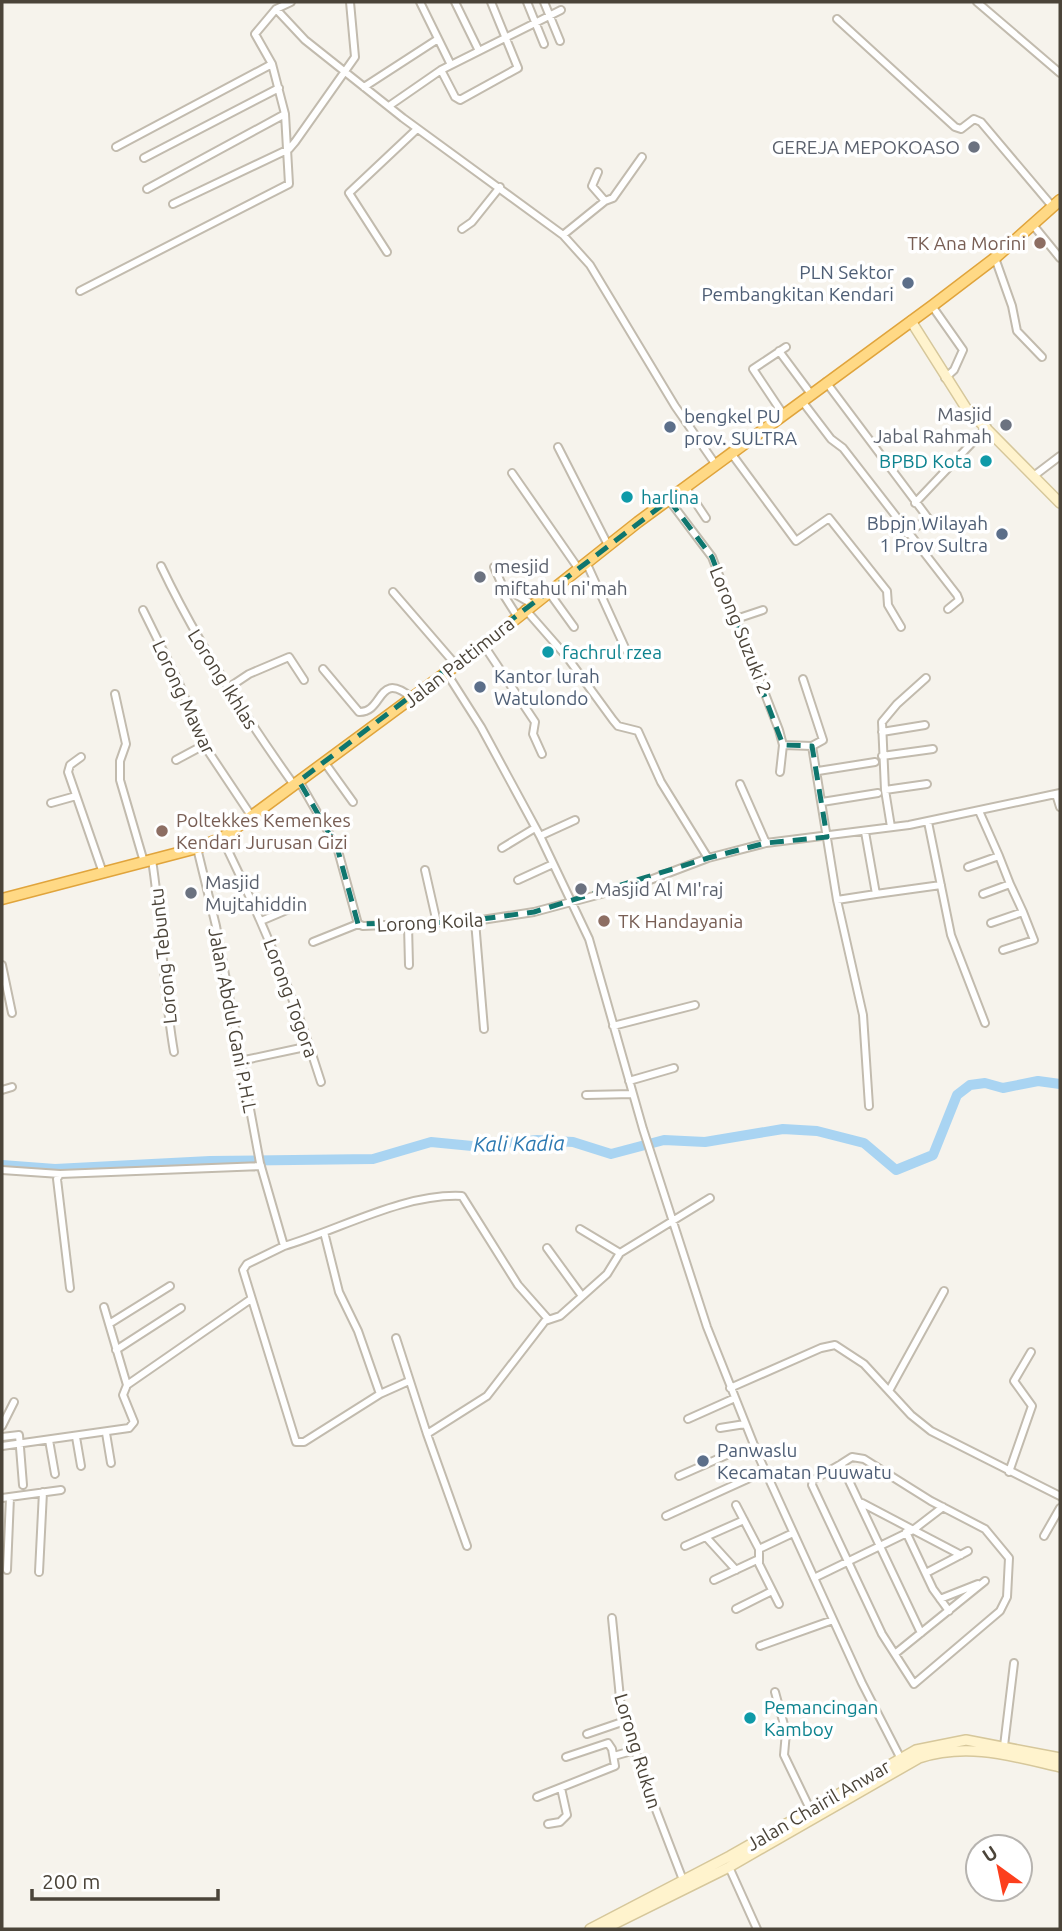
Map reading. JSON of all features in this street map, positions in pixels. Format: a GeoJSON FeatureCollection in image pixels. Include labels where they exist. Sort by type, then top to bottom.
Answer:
{"type":"FeatureCollection","features":[{"type":"Feature","properties":{"kind":"highway","name":"Jalan Pattimura"},"geometry":{"type":"LineString","coordinates":[[2,899],[197,848],[222,838],[456,665],[669,499],[932,306],[995,258],[1056,203]]}},
{"type":"Feature","properties":{"kind":"main road"},"geometry":{"type":"LineString","coordinates":[[911,321],[945,378],[967,408],[1060,503]]}},
{"type":"Feature","properties":{"kind":"main road","name":"Jalan Chairil Anwar"},"geometry":{"type":"LineString","coordinates":[[604,1929],[683,1880],[942,1742],[967,1740],[1060,1758]]}},
{"type":"Feature","properties":{"kind":"main road","name":"Jalan Chairil Anwar"},"geometry":{"type":"LineString","coordinates":[[590,1929],[729,1867],[903,1761],[962,1749],[996,1752],[1060,1767]]}},
{"type":"Feature","properties":{"kind":"street"},"geometry":{"type":"LineString","coordinates":[[80,291],[289,184],[285,114],[272,64],[255,34],[276,9],[291,2]]}},
{"type":"Feature","properties":{"kind":"street"},"geometry":{"type":"LineString","coordinates":[[173,204],[289,149],[355,57],[350,2]]}},
{"type":"Feature","properties":{"kind":"street"},"geometry":{"type":"LineString","coordinates":[[420,2],[451,65]]}},
{"type":"Feature","properties":{"kind":"street"},"geometry":{"type":"LineString","coordinates":[[455,2],[479,51]]}},
{"type":"Feature","properties":{"kind":"street"},"geometry":{"type":"LineString","coordinates":[[440,70],[455,97],[460,100],[518,68],[491,2]]}},
{"type":"Feature","properties":{"kind":"street"},"geometry":{"type":"LineString","coordinates":[[527,2],[544,44]]}},
{"type":"Feature","properties":{"kind":"street"},"geometry":{"type":"LineString","coordinates":[[544,2],[560,41]]}},
{"type":"Feature","properties":{"kind":"street"},"geometry":{"type":"LineString","coordinates":[[977,2],[1060,73]]}},
{"type":"Feature","properties":{"kind":"street"},"geometry":{"type":"LineString","coordinates":[[276,9],[295,30],[416,129],[500,187],[563,235],[584,256],[675,406],[716,465]]}},
{"type":"Feature","properties":{"kind":"street"},"geometry":{"type":"LineString","coordinates":[[389,106],[440,70],[561,10]]}},
{"type":"Feature","properties":{"kind":"street"},"geometry":{"type":"LineString","coordinates":[[837,19],[955,127],[961,129],[974,119],[981,122],[1056,203]]}},
{"type":"Feature","properties":{"kind":"street"},"geometry":{"type":"LineString","coordinates":[[364,87],[438,38]]}},
{"type":"Feature","properties":{"kind":"street"},"geometry":{"type":"LineString","coordinates":[[116,147],[272,64]]}},
{"type":"Feature","properties":{"kind":"street"},"geometry":{"type":"LineString","coordinates":[[144,158],[279,88]]}},
{"type":"Feature","properties":{"kind":"street"},"geometry":{"type":"LineString","coordinates":[[148,189],[285,114]]}},
{"type":"Feature","properties":{"kind":"street"},"geometry":{"type":"LineString","coordinates":[[387,252],[349,193],[416,129]]}},
{"type":"Feature","properties":{"kind":"street"},"geometry":{"type":"LineString","coordinates":[[563,235],[605,201],[611,201],[642,157]]}},
{"type":"Feature","properties":{"kind":"street"},"geometry":{"type":"LineString","coordinates":[[598,172],[592,186],[605,201]]}},
{"type":"Feature","properties":{"kind":"street"},"geometry":{"type":"LineString","coordinates":[[462,229],[472,222],[500,187]]}},
{"type":"Feature","properties":{"kind":"street"},"geometry":{"type":"LineString","coordinates":[[1033,225],[1060,258]]}},
{"type":"Feature","properties":{"kind":"street"},"geometry":{"type":"LineString","coordinates":[[995,258],[1012,306],[1017,331],[1042,357]]}},
{"type":"Feature","properties":{"kind":"street"},"geometry":{"type":"LineString","coordinates":[[932,306],[963,350],[954,370],[945,378]]}},
{"type":"Feature","properties":{"kind":"street"},"geometry":{"type":"LineString","coordinates":[[783,414],[753,369],[786,347]]}},
{"type":"Feature","properties":{"kind":"street"},"geometry":{"type":"LineString","coordinates":[[779,351],[831,439],[844,448],[958,598],[948,609]]}},
{"type":"Feature","properties":{"kind":"street"},"geometry":{"type":"LineString","coordinates":[[826,382],[928,518],[907,534]]}},
{"type":"Feature","properties":{"kind":"street"},"geometry":{"type":"LineString","coordinates":[[915,503],[987,427]]}},
{"type":"Feature","properties":{"kind":"street"},"geometry":{"type":"LineString","coordinates":[[558,447],[608,545]]}},
{"type":"Feature","properties":{"kind":"street"},"geometry":{"type":"LineString","coordinates":[[731,453],[796,541],[829,517],[887,591],[890,610],[901,627]]}},
{"type":"Feature","properties":{"kind":"street"},"geometry":{"type":"LineString","coordinates":[[1035,475],[1060,456]]}},
{"type":"Feature","properties":{"kind":"street"},"geometry":{"type":"LineString","coordinates":[[512,473],[582,565],[626,650]]}},
{"type":"Feature","properties":{"kind":"street"},"geometry":{"type":"LineString","coordinates":[[686,488],[706,518]]}},
{"type":"Feature","properties":{"kind":"street","name":"Lorong Suzuki 2"},"geometry":{"type":"LineString","coordinates":[[669,499],[709,551],[783,745],[780,772]]}},
{"type":"Feature","properties":{"kind":"street","name":"Lorong Ikhlas"},"geometry":{"type":"LineString","coordinates":[[161,566],[188,622],[228,688],[296,783]]}},
{"type":"Feature","properties":{"kind":"street"},"geometry":{"type":"LineString","coordinates":[[495,567],[505,597],[525,610]]}},
{"type":"Feature","properties":{"kind":"street"},"geometry":{"type":"LineString","coordinates":[[503,587],[571,663],[618,726],[638,731],[662,782],[708,858]]}},
{"type":"Feature","properties":{"kind":"street"},"geometry":{"type":"LineString","coordinates":[[548,591],[574,627]]}},
{"type":"Feature","properties":{"kind":"street"},"geometry":{"type":"LineString","coordinates":[[393,592],[456,665]]}},
{"type":"Feature","properties":{"kind":"street","name":"Lorong Mawar"},"geometry":{"type":"LineString","coordinates":[[143,610],[179,683],[204,745],[252,817]]}},
{"type":"Feature","properties":{"kind":"street"},"geometry":{"type":"LineString","coordinates":[[736,619],[763,610]]}},
{"type":"Feature","properties":{"kind":"street"},"geometry":{"type":"LineString","coordinates":[[483,644],[535,722],[533,734],[542,754]]}},
{"type":"Feature","properties":{"kind":"street"},"geometry":{"type":"LineString","coordinates":[[228,688],[250,674],[290,657],[304,680]]}},
{"type":"Feature","properties":{"kind":"street"},"geometry":{"type":"LineString","coordinates":[[323,669],[359,712],[370,708],[381,694],[392,688],[398,688],[412,698]]}},
{"type":"Feature","properties":{"kind":"street"},"geometry":{"type":"LineString","coordinates":[[446,672],[481,727],[573,902],[596,958],[643,1129],[700,1309],[730,1388],[833,1620],[903,1761]]}},
{"type":"Feature","properties":{"kind":"street"},"geometry":{"type":"LineString","coordinates":[[891,827],[881,792],[882,732],[885,717],[926,678]]}},
{"type":"Feature","properties":{"kind":"street"},"geometry":{"type":"LineString","coordinates":[[783,745],[812,746],[821,743],[824,736],[803,679]]}},
{"type":"Feature","properties":{"kind":"street","name":"Lorong Tebuntu"},"geometry":{"type":"LineString","coordinates":[[115,694],[125,744],[120,761],[120,780],[148,861],[160,908],[174,1052]]}},
{"type":"Feature","properties":{"kind":"street"},"geometry":{"type":"LineString","coordinates":[[882,732],[925,725]]}},
{"type":"Feature","properties":{"kind":"street"},"geometry":{"type":"LineString","coordinates":[[176,760],[204,745]]}},
{"type":"Feature","properties":{"kind":"street"},"geometry":{"type":"LineString","coordinates":[[812,746],[837,900],[863,1015],[869,1106]]}},
{"type":"Feature","properties":{"kind":"street"},"geometry":{"type":"LineString","coordinates":[[882,756],[933,749]]}},
{"type":"Feature","properties":{"kind":"street"},"geometry":{"type":"LineString","coordinates":[[81,757],[68,769],[103,873]]}},
{"type":"Feature","properties":{"kind":"street"},"geometry":{"type":"LineString","coordinates":[[818,771],[875,762]]}},
{"type":"Feature","properties":{"kind":"street"},"geometry":{"type":"LineString","coordinates":[[325,763],[353,802]]}},
{"type":"Feature","properties":{"kind":"street","name":"Lorong Koila"},"geometry":{"type":"LineString","coordinates":[[296,783],[334,841],[358,924],[408,925],[475,921],[573,902],[661,877],[708,858],[766,843],[928,822],[1058,793]]}},
{"type":"Feature","properties":{"kind":"street"},"geometry":{"type":"LineString","coordinates":[[740,784],[766,843]]}},
{"type":"Feature","properties":{"kind":"street"},"geometry":{"type":"LineString","coordinates":[[822,803],[927,784]]}},
{"type":"Feature","properties":{"kind":"street"},"geometry":{"type":"LineString","coordinates":[[1058,793],[1060,807]]}},
{"type":"Feature","properties":{"kind":"street"},"geometry":{"type":"LineString","coordinates":[[51,803],[76,796]]}},
{"type":"Feature","properties":{"kind":"street"},"geometry":{"type":"LineString","coordinates":[[979,811],[1034,940],[1003,950]]}},
{"type":"Feature","properties":{"kind":"street"},"geometry":{"type":"LineString","coordinates":[[540,836],[575,820]]}},
{"type":"Feature","properties":{"kind":"street"},"geometry":{"type":"LineString","coordinates":[[928,822],[951,936],[985,1023]]}},
{"type":"Feature","properties":{"kind":"street"},"geometry":{"type":"LineString","coordinates":[[502,848],[535,828]]}},
{"type":"Feature","properties":{"kind":"street"},"geometry":{"type":"LineString","coordinates":[[865,832],[876,894]]}},
{"type":"Feature","properties":{"kind":"street","name":"Lorong Togora"},"geometry":{"type":"LineString","coordinates":[[222,838],[261,920],[310,1046],[321,1082]]}},
{"type":"Feature","properties":{"kind":"street","name":"Jalan Abdul Gani P.H.L"},"geometry":{"type":"LineString","coordinates":[[197,848],[212,910],[261,1165],[284,1246]]}},
{"type":"Feature","properties":{"kind":"street"},"geometry":{"type":"LineString","coordinates":[[968,867],[999,856]]}},
{"type":"Feature","properties":{"kind":"street"},"geometry":{"type":"LineString","coordinates":[[517,880],[553,864]]}},
{"type":"Feature","properties":{"kind":"street"},"geometry":{"type":"LineString","coordinates":[[425,870],[437,923]]}},
{"type":"Feature","properties":{"kind":"street"},"geometry":{"type":"LineString","coordinates":[[983,894],[1010,884]]}},
{"type":"Feature","properties":{"kind":"street"},"geometry":{"type":"LineString","coordinates":[[837,900],[941,885]]}},
{"type":"Feature","properties":{"kind":"street"},"geometry":{"type":"LineString","coordinates":[[261,920],[293,906]]}},
{"type":"Feature","properties":{"kind":"street"},"geometry":{"type":"LineString","coordinates":[[991,923],[1023,912]]}},
{"type":"Feature","properties":{"kind":"street"},"geometry":{"type":"LineString","coordinates":[[475,921],[484,1029]]}},
{"type":"Feature","properties":{"kind":"street"},"geometry":{"type":"LineString","coordinates":[[313,942],[358,924]]}},
{"type":"Feature","properties":{"kind":"street"},"geometry":{"type":"LineString","coordinates":[[408,925],[409,965]]}},
{"type":"Feature","properties":{"kind":"street"},"geometry":{"type":"LineString","coordinates":[[2,965],[12,1013]]}},
{"type":"Feature","properties":{"kind":"street"},"geometry":{"type":"LineString","coordinates":[[613,1026],[695,1005]]}},
{"type":"Feature","properties":{"kind":"street"},"geometry":{"type":"LineString","coordinates":[[240,1061],[310,1046]]}},
{"type":"Feature","properties":{"kind":"street"},"geometry":{"type":"LineString","coordinates":[[629,1081],[674,1068]]}},
{"type":"Feature","properties":{"kind":"street"},"geometry":{"type":"LineString","coordinates":[[2,1090],[12,1087]]}},
{"type":"Feature","properties":{"kind":"street"},"geometry":{"type":"LineString","coordinates":[[586,1095],[633,1094]]}},
{"type":"Feature","properties":{"kind":"street"},"geometry":{"type":"LineString","coordinates":[[2,1170],[60,1174],[261,1165]]}},
{"type":"Feature","properties":{"kind":"street"},"geometry":{"type":"LineString","coordinates":[[60,1174],[57,1179],[70,1288]]}},
{"type":"Feature","properties":{"kind":"street"},"geometry":{"type":"LineString","coordinates":[[410,1381],[380,1394],[299,1444],[251,1299],[244,1267],[284,1246],[324,1233],[356,1218],[401,1206],[462,1196],[518,1285],[548,1319]]}},
{"type":"Feature","properties":{"kind":"street"},"geometry":{"type":"LineString","coordinates":[[427,1434],[487,1396],[548,1319],[560,1316],[611,1271],[620,1253],[710,1198]]}},
{"type":"Feature","properties":{"kind":"street"},"geometry":{"type":"LineString","coordinates":[[580,1229],[620,1253]]}},
{"type":"Feature","properties":{"kind":"street"},"geometry":{"type":"LineString","coordinates":[[324,1233],[339,1292],[358,1331],[380,1394]]}},
{"type":"Feature","properties":{"kind":"street"},"geometry":{"type":"LineString","coordinates":[[547,1248],[582,1296]]}},
{"type":"Feature","properties":{"kind":"street"},"geometry":{"type":"LineString","coordinates":[[109,1325],[170,1286]]}},
{"type":"Feature","properties":{"kind":"street"},"geometry":{"type":"LineString","coordinates":[[890,1389],[944,1292]]}},
{"type":"Feature","properties":{"kind":"street"},"geometry":{"type":"LineString","coordinates":[[2,1446],[106,1433],[134,1424],[123,1395],[127,1385],[251,1299]]}},
{"type":"Feature","properties":{"kind":"street"},"geometry":{"type":"LineString","coordinates":[[104,1307],[127,1385]]}},
{"type":"Feature","properties":{"kind":"street"},"geometry":{"type":"LineString","coordinates":[[116,1350],[181,1308]]}},
{"type":"Feature","properties":{"kind":"street"},"geometry":{"type":"LineString","coordinates":[[396,1338],[467,1546]]}},
{"type":"Feature","properties":{"kind":"street"},"geometry":{"type":"LineString","coordinates":[[730,1388],[821,1348],[835,1345],[864,1364],[890,1389],[911,1415],[931,1431],[1060,1496]]}},
{"type":"Feature","properties":{"kind":"street"},"geometry":{"type":"LineString","coordinates":[[1009,1472],[1032,1406],[1030,1399],[1014,1385],[1014,1381],[1031,1352]]}},
{"type":"Feature","properties":{"kind":"street"},"geometry":{"type":"LineString","coordinates":[[688,1419],[735,1398]]}},
{"type":"Feature","properties":{"kind":"street"},"geometry":{"type":"LineString","coordinates":[[2,1426],[14,1402]]}},
{"type":"Feature","properties":{"kind":"street"},"geometry":{"type":"LineString","coordinates":[[720,1428],[745,1424]]}},
{"type":"Feature","properties":{"kind":"street"},"geometry":{"type":"LineString","coordinates":[[106,1433],[111,1462]]}},
{"type":"Feature","properties":{"kind":"street"},"geometry":{"type":"LineString","coordinates":[[2,1437],[17,1434],[23,1485]]}},
{"type":"Feature","properties":{"kind":"street"},"geometry":{"type":"LineString","coordinates":[[76,1437],[81,1466]]}},
{"type":"Feature","properties":{"kind":"street"},"geometry":{"type":"LineString","coordinates":[[49,1440],[55,1474]]}},
{"type":"Feature","properties":{"kind":"street"},"geometry":{"type":"LineString","coordinates":[[679,1476],[738,1450],[758,1455]]}},
{"type":"Feature","properties":{"kind":"street"},"geometry":{"type":"LineString","coordinates":[[852,1457],[864,1459],[943,1507],[985,1529],[997,1539],[1010,1561],[1007,1597],[997,1614],[914,1684],[882,1634],[812,1485],[813,1480],[852,1457]]}},
{"type":"Feature","properties":{"kind":"street"},"geometry":{"type":"LineString","coordinates":[[841,1464],[921,1633]]}},
{"type":"Feature","properties":{"kind":"street"},"geometry":{"type":"LineString","coordinates":[[666,1516],[765,1471]]}},
{"type":"Feature","properties":{"kind":"street"},"geometry":{"type":"LineString","coordinates":[[7,1570],[6,1498],[61,1490]]}},
{"type":"Feature","properties":{"kind":"street"},"geometry":{"type":"LineString","coordinates":[[39,1572],[43,1492]]}},
{"type":"Feature","properties":{"kind":"street"},"geometry":{"type":"LineString","coordinates":[[860,1502],[909,1531],[964,1553],[926,1573]]}},
{"type":"Feature","properties":{"kind":"street"},"geometry":{"type":"LineString","coordinates":[[736,1505],[759,1549],[759,1559],[779,1604]]}},
{"type":"Feature","properties":{"kind":"street"},"geometry":{"type":"LineString","coordinates":[[814,1578],[909,1531],[943,1507]]}},
{"type":"Feature","properties":{"kind":"street"},"geometry":{"type":"LineString","coordinates":[[1044,1536],[1060,1508]]}},
{"type":"Feature","properties":{"kind":"street"},"geometry":{"type":"LineString","coordinates":[[685,1546],[744,1520]]}},
{"type":"Feature","properties":{"kind":"street"},"geometry":{"type":"LineString","coordinates":[[909,1531],[926,1573],[949,1611]]}},
{"type":"Feature","properties":{"kind":"street"},"geometry":{"type":"LineString","coordinates":[[759,1549],[793,1533]]}},
{"type":"Feature","properties":{"kind":"street"},"geometry":{"type":"LineString","coordinates":[[706,1537],[736,1570]]}},
{"type":"Feature","properties":{"kind":"street"},"geometry":{"type":"LineString","coordinates":[[714,1580],[759,1559]]}},
{"type":"Feature","properties":{"kind":"street"},"geometry":{"type":"LineString","coordinates":[[896,1653],[985,1581],[940,1600]]}},
{"type":"Feature","properties":{"kind":"street"},"geometry":{"type":"LineString","coordinates":[[736,1609],[772,1591]]}},
{"type":"Feature","properties":{"kind":"street","name":"Lorong Rukun"},"geometry":{"type":"LineString","coordinates":[[612,1618],[619,1696],[625,1721],[683,1880]]}},
{"type":"Feature","properties":{"kind":"street"},"geometry":{"type":"LineString","coordinates":[[760,1646],[833,1620]]}},
{"type":"Feature","properties":{"kind":"street"},"geometry":{"type":"LineString","coordinates":[[1004,1746],[1014,1663]]}},
{"type":"Feature","properties":{"kind":"street"},"geometry":{"type":"LineString","coordinates":[[775,1692],[786,1732],[784,1755],[811,1811]]}},
{"type":"Feature","properties":{"kind":"street"},"geometry":{"type":"LineString","coordinates":[[587,1734],[625,1721]]}},
{"type":"Feature","properties":{"kind":"street"},"geometry":{"type":"LineString","coordinates":[[537,1797],[614,1769],[614,1756],[610,1745],[606,1743],[566,1757]]}},
{"type":"Feature","properties":{"kind":"street"},"geometry":{"type":"LineString","coordinates":[[614,1756],[635,1749]]}},
{"type":"Feature","properties":{"kind":"street"},"geometry":{"type":"LineString","coordinates":[[548,1824],[562,1820],[567,1815],[561,1788]]}},
{"type":"Feature","properties":{"kind":"street"},"geometry":{"type":"LineString","coordinates":[[729,1867],[757,1929]]}},
{"type":"Feature","properties":{"kind":"highlighted area"},"geometry":{"type":"Polygon","coordinates":[[[669,500],[712,557],[783,745],[812,746],[827,837],[766,843],[708,858],[534,912],[459,922],[358,924],[337,847],[299,781],[669,500]]]}},
{"type":"Feature","properties":{"kind":"waterway","name":"Kali Kadia"},"geometry":{"type":"LineString","coordinates":[[2,1165],[55,1169],[210,1161],[373,1159],[431,1142],[472,1146],[537,1140],[573,1142],[611,1154],[664,1140],[705,1142],[783,1129],[817,1131],[864,1143],[896,1170],[933,1155],[957,1095],[970,1085],[985,1083],[1003,1088],[1038,1081],[1060,1084]]}},
{"type":"Feature","properties":{"kind":"place","name":"GEREJA MEPOKOASO"},"geometry":{"type":"Point","coordinates":[974,147]}},
{"type":"Feature","properties":{"kind":"place","name":"TK Ana Morini"},"geometry":{"type":"Point","coordinates":[1040,243]}},
{"type":"Feature","properties":{"kind":"place","name":"PLN Sektor Pembangkitan Kendari"},"geometry":{"type":"Point","coordinates":[908,283]}},
{"type":"Feature","properties":{"kind":"place","name":"Masjid Jabal Rahmah"},"geometry":{"type":"Point","coordinates":[1006,425]}},
{"type":"Feature","properties":{"kind":"place","name":"bengkel PU prov. SULTRA"},"geometry":{"type":"Point","coordinates":[670,427]}},
{"type":"Feature","properties":{"kind":"place","name":"BPBD Kota"},"geometry":{"type":"Point","coordinates":[986,461]}},
{"type":"Feature","properties":{"kind":"place","name":"harlina"},"geometry":{"type":"Point","coordinates":[627,497]}},
{"type":"Feature","properties":{"kind":"place","name":"Bbpjn Wilayah 1 Prov Sultra"},"geometry":{"type":"Point","coordinates":[1002,534]}},
{"type":"Feature","properties":{"kind":"place","name":"mesjid miftahul ni'mah"},"geometry":{"type":"Point","coordinates":[480,577]}},
{"type":"Feature","properties":{"kind":"place","name":"fachrul rzea"},"geometry":{"type":"Point","coordinates":[548,652]}},
{"type":"Feature","properties":{"kind":"place","name":"Kantor lurah Watulondo"},"geometry":{"type":"Point","coordinates":[480,687]}},
{"type":"Feature","properties":{"kind":"place","name":"Poltekkes Kemenkes Kendari Jurusan Gizi"},"geometry":{"type":"Point","coordinates":[162,831]}},
{"type":"Feature","properties":{"kind":"place","name":"Masjid Al MI'raj"},"geometry":{"type":"Point","coordinates":[581,889]}},
{"type":"Feature","properties":{"kind":"place","name":"Masjid Mujtahiddin"},"geometry":{"type":"Point","coordinates":[191,893]}},
{"type":"Feature","properties":{"kind":"place","name":"TK Handayania"},"geometry":{"type":"Point","coordinates":[604,921]}},
{"type":"Feature","properties":{"kind":"place","name":"Panwaslu Kecamatan Puuwatu"},"geometry":{"type":"Point","coordinates":[703,1461]}},
{"type":"Feature","properties":{"kind":"place","name":"Pemancingan Kamboy"},"geometry":{"type":"Point","coordinates":[750,1718]}}]}
